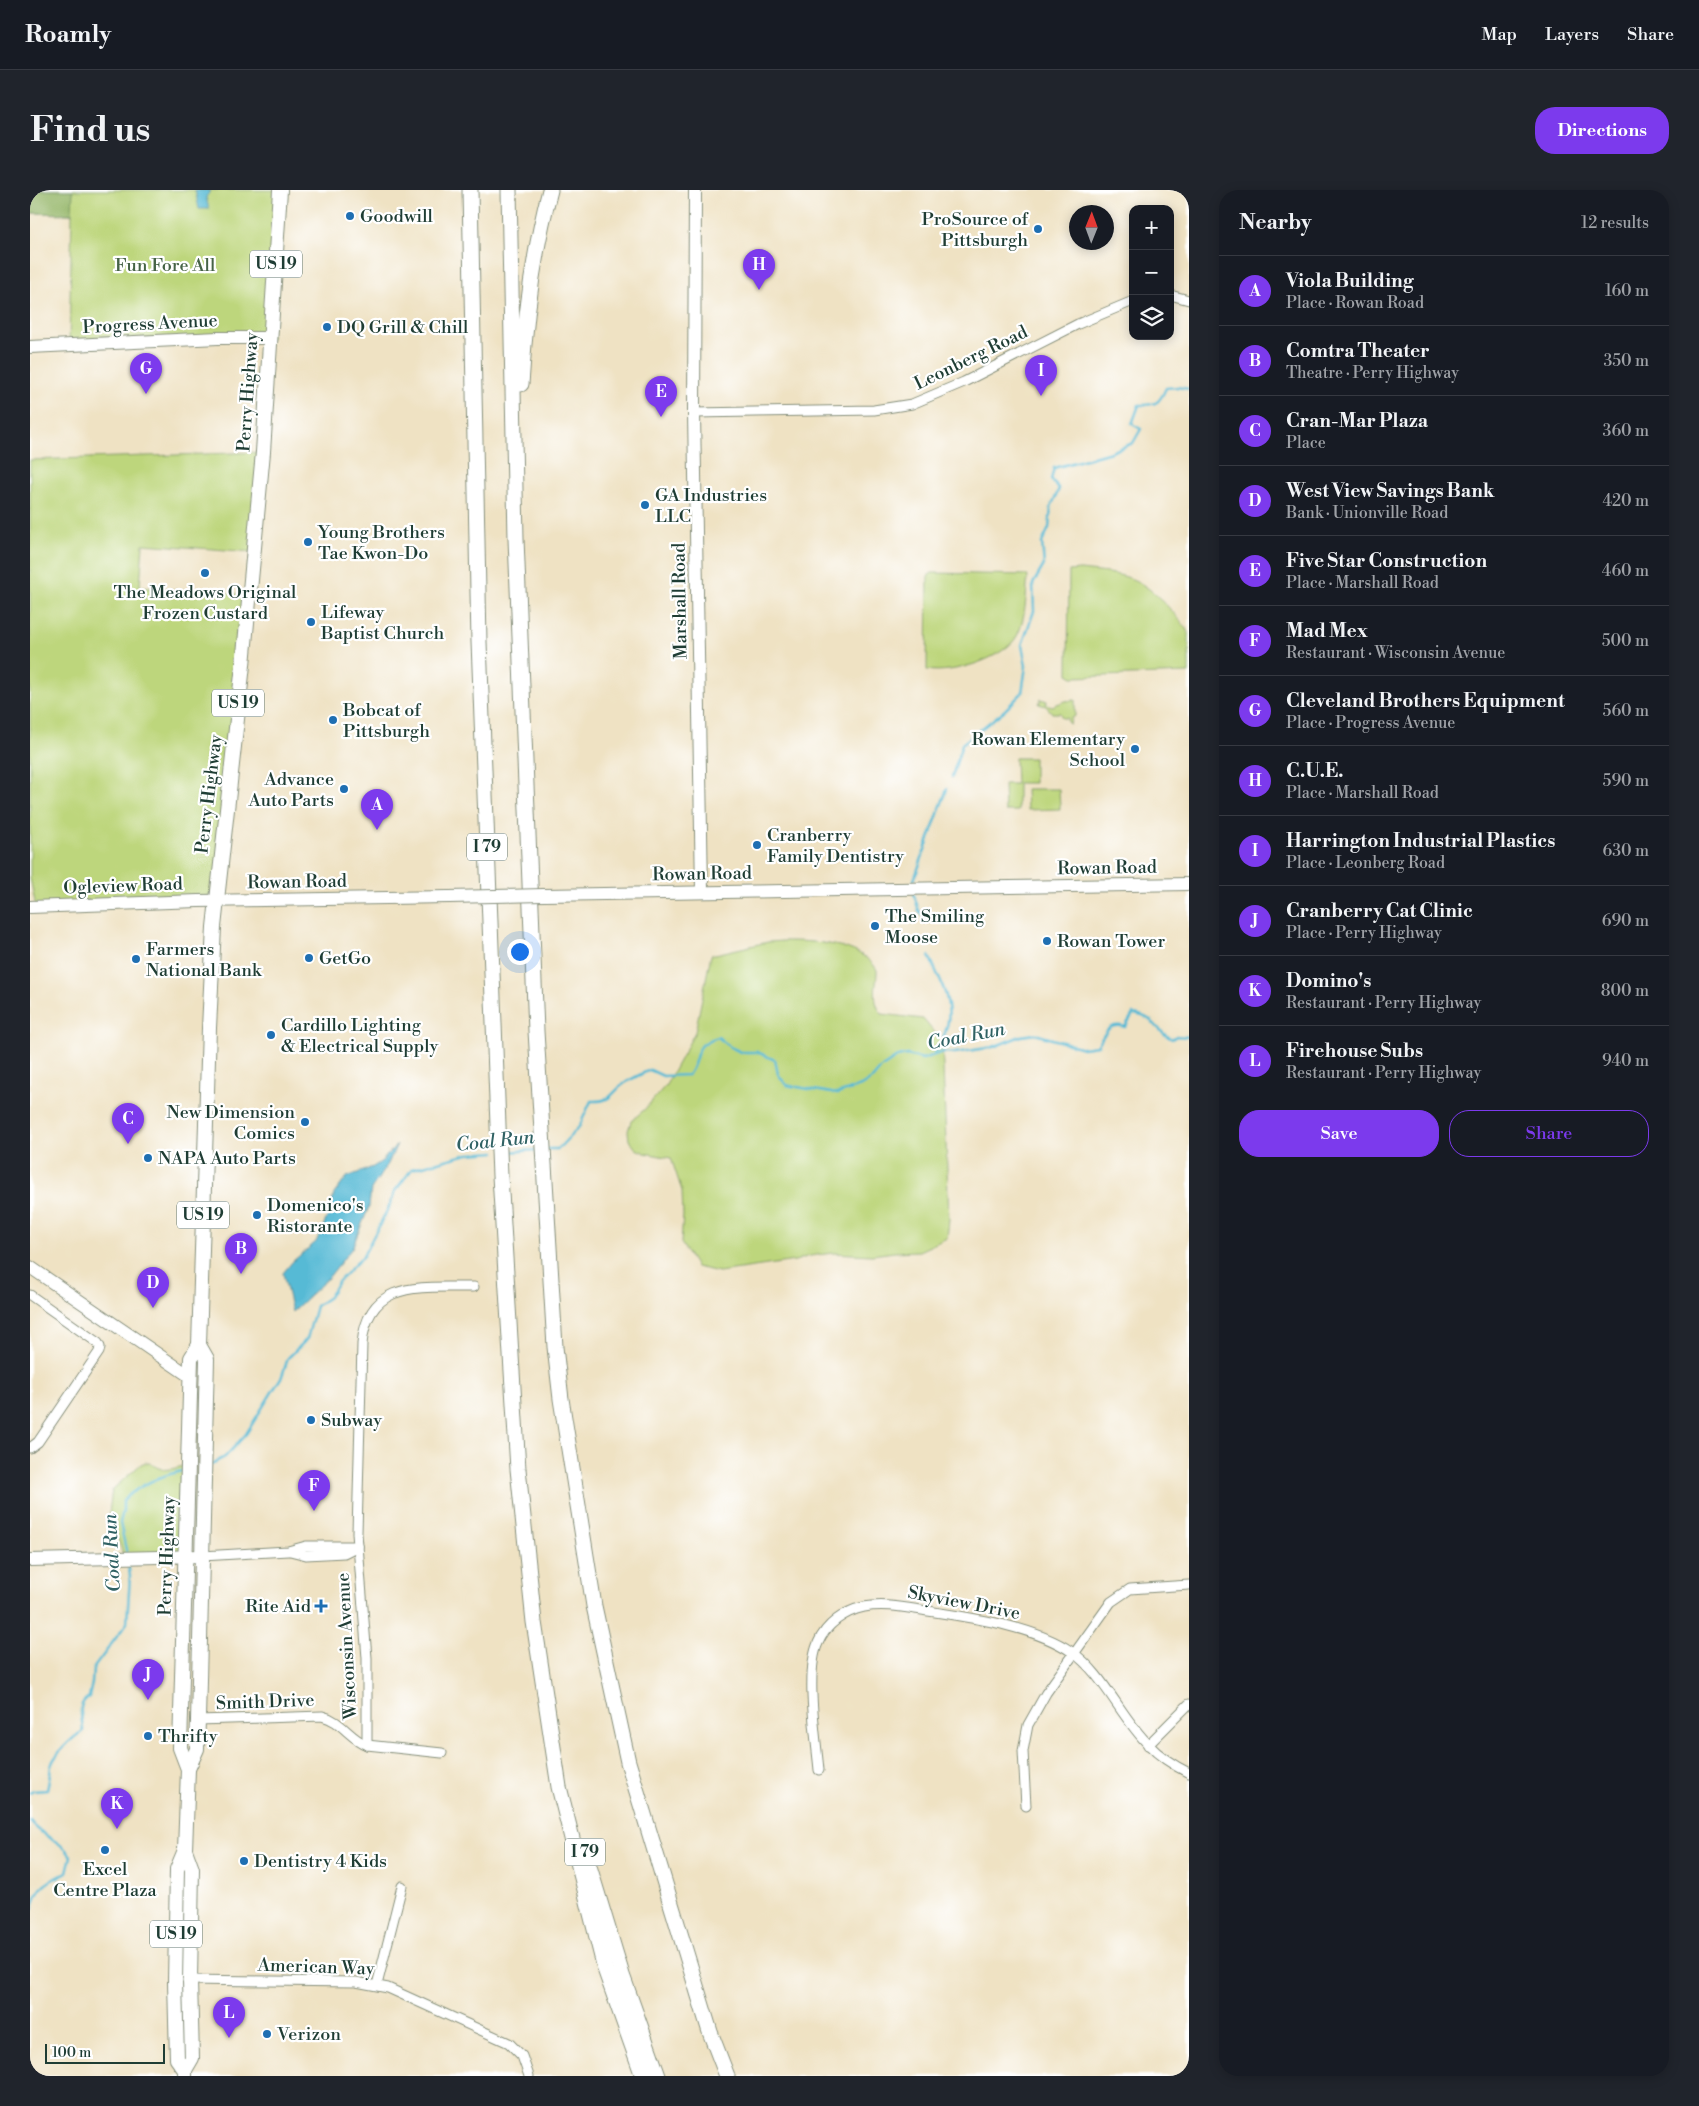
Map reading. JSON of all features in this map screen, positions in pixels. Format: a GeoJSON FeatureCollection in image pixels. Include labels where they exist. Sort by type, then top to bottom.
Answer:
{"type":"FeatureCollection","features":[{"type":"Feature","properties":{"kind":"highway","name":"I 79"},"geometry":{"type":"LineString","coordinates":[[470,190],[479,642],[500,1176],[518,1469],[534,1622],[568,1782],[594,1882],[622,1975],[658,2076]]}},
{"type":"Feature","properties":{"kind":"highway","name":"I 79"},"geometry":{"type":"LineString","coordinates":[[510,190],[515,490],[536,1031],[555,1346],[561,1399],[594,1606],[628,1762],[710,2032],[727,2076]]}},
{"type":"Feature","properties":{"kind":"highway"},"geometry":{"type":"LineString","coordinates":[[515,490],[530,279],[539,231],[550,190]]}},
{"type":"Feature","properties":{"kind":"highway"},"geometry":{"type":"LineString","coordinates":[[534,1622],[558,1787],[606,1969],[643,2076]]}},
{"type":"Feature","properties":{"kind":"main road","name":"Perry Highway"},"geometry":{"type":"LineString","coordinates":[[185,2073],[177,2059],[175,1982],[177,1869],[185,1850],[188,1769],[197,1749],[207,1359],[200,1345],[209,1013],[216,901],[250,595],[271,338],[280,190]]}},
{"type":"Feature","properties":{"kind":"main road","name":"Perry Highway"},"geometry":{"type":"LineString","coordinates":[[188,1769],[180,1748],[191,1358],[200,1345]]}},
{"type":"Feature","properties":{"kind":"main road","name":"Perry Highway"},"geometry":{"type":"LineString","coordinates":[[185,1850],[192,1869],[190,1980],[192,2058],[185,2073]]}},
{"type":"Feature","properties":{"kind":"street","name":"Marshall Road"},"geometry":{"type":"LineString","coordinates":[[695,190],[694,413],[702,891]]}},
{"type":"Feature","properties":{"kind":"street"},"geometry":{"type":"LineString","coordinates":[[1174,296],[1189,300]]}},
{"type":"Feature","properties":{"kind":"street","name":"Leonberg Road"},"geometry":{"type":"LineString","coordinates":[[694,413],[874,410],[912,404],[964,382],[1064,331],[1129,302]]}},
{"type":"Feature","properties":{"kind":"street","name":"Progress Avenue"},"geometry":{"type":"LineString","coordinates":[[30,347],[218,338],[271,338]]}},
{"type":"Feature","properties":{"kind":"street","name":"Rowan Road"},"geometry":{"type":"LineString","coordinates":[[216,901],[702,891],[1189,884]]}},
{"type":"Feature","properties":{"kind":"street","name":"Ogleview Road"},"geometry":{"type":"LineString","coordinates":[[30,907],[216,901]]}},
{"type":"Feature","properties":{"kind":"street"},"geometry":{"type":"LineString","coordinates":[[31,1269],[191,1377]]}},
{"type":"Feature","properties":{"kind":"street","name":"Wisconsin Avenue"},"geometry":{"type":"LineString","coordinates":[[367,1745],[367,1658],[358,1546],[362,1344],[368,1316],[379,1302],[407,1290],[474,1287]]}},
{"type":"Feature","properties":{"kind":"street"},"geometry":{"type":"LineString","coordinates":[[30,1295],[98,1343],[100,1347],[99,1352],[38,1442],[30,1448]]}},
{"type":"Feature","properties":{"kind":"street","name":"Wisconsin Avenue"},"geometry":{"type":"LineString","coordinates":[[202,1556],[288,1551],[306,1554],[344,1553],[358,1546]]}},
{"type":"Feature","properties":{"kind":"street"},"geometry":{"type":"LineString","coordinates":[[30,1560],[202,1556]]}},
{"type":"Feature","properties":{"kind":"street"},"geometry":{"type":"LineString","coordinates":[[1026,1806],[1023,1751],[1028,1725],[1046,1693],[1111,1602],[1120,1594],[1130,1589],[1145,1586],[1189,1585]]}},
{"type":"Feature","properties":{"kind":"street","name":"Skyview Drive"},"geometry":{"type":"LineString","coordinates":[[819,1770],[812,1688],[814,1654],[818,1641],[828,1627],[843,1615],[863,1607],[881,1605],[983,1620],[1037,1636],[1074,1653],[1090,1669],[1148,1745],[1189,1773]]}},
{"type":"Feature","properties":{"kind":"street"},"geometry":{"type":"LineString","coordinates":[[1148,1745],[1189,1704]]}},
{"type":"Feature","properties":{"kind":"street","name":"Smith Drive"},"geometry":{"type":"LineString","coordinates":[[198,1720],[322,1716],[334,1720],[360,1742],[367,1745],[442,1753]]}},
{"type":"Feature","properties":{"kind":"street"},"geometry":{"type":"LineString","coordinates":[[377,1985],[402,1886]]}},
{"type":"Feature","properties":{"kind":"street","name":"American Way"},"geometry":{"type":"LineString","coordinates":[[175,1982],[190,1980],[356,1982],[377,1985],[388,1988],[509,2043],[522,2056],[530,2076]]}},
{"type":"Feature","properties":{"kind":"green space","name":"Fun Fore All"},"geometry":{"type":"Polygon","coordinates":[[[30,190],[280,190],[271,338],[69,345],[72,214],[30,213],[30,190]]]}},
{"type":"Feature","properties":{"kind":"green space"},"geometry":{"type":"Polygon","coordinates":[[[30,190],[73,190],[72,214],[30,213],[30,190]]]}},
{"type":"Feature","properties":{"kind":"green space"},"geometry":{"type":"Polygon","coordinates":[[[263,452],[254,552],[143,544],[140,587],[250,595],[216,901],[36,907],[30,878],[30,460],[263,452]]]}},
{"type":"Feature","properties":{"kind":"green space"},"geometry":{"type":"Polygon","coordinates":[[[1080,570],[1109,573],[1130,578],[1160,598],[1181,621],[1189,635],[1189,673],[1073,677],[1068,674],[1069,571],[1080,570]]]}},
{"type":"Feature","properties":{"kind":"green space"},"geometry":{"type":"Polygon","coordinates":[[[932,573],[1028,575],[1022,622],[1017,636],[1011,644],[990,658],[977,663],[950,670],[927,670],[928,576],[932,573]]]}},
{"type":"Feature","properties":{"kind":"green space"},"geometry":{"type":"Polygon","coordinates":[[[1041,699],[1047,701],[1046,704],[1052,706],[1065,701],[1075,700],[1075,716],[1071,718],[1070,724],[1067,718],[1062,718],[1060,713],[1052,713],[1046,706],[1039,704],[1041,699]]]}},
{"type":"Feature","properties":{"kind":"green space"},"geometry":{"type":"Polygon","coordinates":[[[1015,758],[1034,758],[1034,783],[1018,783],[1018,811],[1005,811],[1004,784],[1016,784],[1015,758]]]}},
{"type":"Feature","properties":{"kind":"green space"},"geometry":{"type":"Polygon","coordinates":[[[1026,789],[1059,789],[1060,809],[1027,810],[1026,789]]]}},
{"type":"Feature","properties":{"kind":"green space"},"geometry":{"type":"Polygon","coordinates":[[[783,941],[834,945],[859,954],[870,961],[877,970],[875,993],[877,1004],[882,1014],[923,1019],[942,1042],[949,1219],[947,1238],[919,1251],[872,1255],[833,1253],[810,1256],[795,1261],[719,1272],[696,1267],[681,1243],[682,1191],[671,1158],[645,1153],[636,1149],[629,1140],[628,1131],[631,1121],[644,1110],[666,1085],[695,1032],[711,955],[768,942],[783,941]]]}},
{"type":"Feature","properties":{"kind":"green space"},"geometry":{"type":"Polygon","coordinates":[[[146,1462],[165,1469],[188,1465],[186,1556],[124,1557],[109,1513],[112,1490],[141,1464],[146,1462]]]}},
{"type":"Feature","properties":{"kind":"water"},"geometry":{"type":"Polygon","coordinates":[[[195,190],[211,190],[206,197],[209,209],[199,209],[195,190]]]}},
{"type":"Feature","properties":{"kind":"water"},"geometry":{"type":"Polygon","coordinates":[[[397,1144],[388,1164],[371,1189],[369,1207],[352,1248],[329,1277],[292,1312],[283,1273],[293,1261],[316,1242],[330,1211],[334,1194],[347,1177],[373,1167],[382,1161],[397,1144]]]}},
{"type":"Feature","properties":{"kind":"waterway"},"geometry":{"type":"LineString","coordinates":[[952,777],[962,744],[1005,710],[1022,693],[1026,666],[1022,645],[1034,611],[1033,584],[1044,565],[1042,543],[1049,528],[1051,507],[1059,489],[1051,480],[1054,468],[1111,452],[1133,443],[1141,429],[1132,424],[1139,405],[1153,404],[1159,400],[1166,388],[1189,389]]}},
{"type":"Feature","properties":{"kind":"waterway"},"geometry":{"type":"LineString","coordinates":[[914,880],[947,789]]}},
{"type":"Feature","properties":{"kind":"waterway"},"geometry":{"type":"LineString","coordinates":[[914,895],[919,911],[927,919]]}},
{"type":"Feature","properties":{"kind":"waterway"},"geometry":{"type":"LineString","coordinates":[[929,956],[941,982],[948,1005],[949,1016],[947,1028],[934,1054]]}},
{"type":"Feature","properties":{"kind":"waterway","name":"Coal Run"},"geometry":{"type":"LineString","coordinates":[[547,1149],[558,1149],[579,1127],[591,1101],[603,1100],[611,1096],[625,1083],[650,1070],[663,1076],[688,1075],[695,1063],[699,1048],[718,1037],[730,1047],[741,1052],[757,1052],[775,1060],[778,1074],[786,1085],[837,1094],[861,1086],[873,1078],[882,1067],[897,1057],[907,1055],[923,1059],[943,1052],[955,1053],[993,1047],[1021,1036],[1035,1034],[1083,1048],[1097,1046],[1111,1027],[1125,1027],[1133,1014],[1147,1018],[1172,1039],[1176,1036],[1189,1037]]}},
{"type":"Feature","properties":{"kind":"waterway","name":"Coal Run"},"geometry":{"type":"LineString","coordinates":[[505,1152],[537,1150]]}},
{"type":"Feature","properties":{"kind":"waterway","name":"Coal Run"},"geometry":{"type":"LineString","coordinates":[[210,1465],[225,1457],[246,1434],[282,1376],[288,1358],[307,1339],[316,1306],[329,1297],[337,1283],[363,1256],[389,1207],[395,1191],[412,1169],[468,1154],[495,1152]]}},
{"type":"Feature","properties":{"kind":"waterway","name":"Coal Run"},"geometry":{"type":"LineString","coordinates":[[127,1554],[120,1523],[123,1500],[151,1481],[182,1471]]}},
{"type":"Feature","properties":{"kind":"waterway","name":"Coal Run"},"geometry":{"type":"LineString","coordinates":[[30,1793],[47,1790],[51,1766],[56,1757],[74,1737],[83,1731],[81,1708],[82,1704],[89,1697],[93,1669],[127,1623],[130,1576],[128,1562]]}},
{"type":"Feature","properties":{"kind":"waterway","name":"Coal Run"},"geometry":{"type":"LineString","coordinates":[[30,1821],[40,1831],[62,1846],[71,1856],[67,1872],[42,1888],[30,1915]]}},
{"type":"Feature","properties":{"kind":"place","name":"Goodwill"},"geometry":{"type":"Point","coordinates":[350,216]}},
{"type":"Feature","properties":{"kind":"place","name":"ProSource of Pittsburgh"},"geometry":{"type":"Point","coordinates":[1038,229]}},
{"type":"Feature","properties":{"kind":"place","name":"C.U.E."},"geometry":{"type":"Point","coordinates":[759,290]}},
{"type":"Feature","properties":{"kind":"place","name":"DQ Grill & Chill"},"geometry":{"type":"Point","coordinates":[327,327]}},
{"type":"Feature","properties":{"kind":"place","name":"Cleveland Brothers Equipment"},"geometry":{"type":"Point","coordinates":[146,394]}},
{"type":"Feature","properties":{"kind":"place","name":"Harrington Industrial Plastics"},"geometry":{"type":"Point","coordinates":[1041,396]}},
{"type":"Feature","properties":{"kind":"place","name":"Five Star Construction"},"geometry":{"type":"Point","coordinates":[661,417]}},
{"type":"Feature","properties":{"kind":"place","name":"GA Industries LLC"},"geometry":{"type":"Point","coordinates":[645,505]}},
{"type":"Feature","properties":{"kind":"place","name":"Young Brothers Tae Kwon-Do"},"geometry":{"type":"Point","coordinates":[308,542]}},
{"type":"Feature","properties":{"kind":"place","name":"The Meadows Original Frozen Custard"},"geometry":{"type":"Point","coordinates":[205,573]}},
{"type":"Feature","properties":{"kind":"place","name":"Lifeway Baptist Church"},"geometry":{"type":"Point","coordinates":[311,622]}},
{"type":"Feature","properties":{"kind":"place","name":"Bobcat of Pittsburgh"},"geometry":{"type":"Point","coordinates":[333,720]}},
{"type":"Feature","properties":{"kind":"place","name":"Rowan Elementary School"},"geometry":{"type":"Point","coordinates":[1135,749]}},
{"type":"Feature","properties":{"kind":"place","name":"Advance Auto Parts"},"geometry":{"type":"Point","coordinates":[344,789]}},
{"type":"Feature","properties":{"kind":"place","name":"Viola Building"},"geometry":{"type":"Point","coordinates":[377,830]}},
{"type":"Feature","properties":{"kind":"place","name":"Cranberry Family Dentistry"},"geometry":{"type":"Point","coordinates":[757,845]}},
{"type":"Feature","properties":{"kind":"place","name":"The Smiling Moose"},"geometry":{"type":"Point","coordinates":[875,926]}},
{"type":"Feature","properties":{"kind":"place","name":"Rowan Tower"},"geometry":{"type":"Point","coordinates":[1047,941]}},
{"type":"Feature","properties":{"kind":"place","name":"GetGo"},"geometry":{"type":"Point","coordinates":[309,958]}},
{"type":"Feature","properties":{"kind":"place","name":"Farmers National Bank"},"geometry":{"type":"Point","coordinates":[136,959]}},
{"type":"Feature","properties":{"kind":"place","name":"Cardillo Lighting & Electrical Supply"},"geometry":{"type":"Point","coordinates":[271,1035]}},
{"type":"Feature","properties":{"kind":"place","name":"New Dimension Comics"},"geometry":{"type":"Point","coordinates":[305,1122]}},
{"type":"Feature","properties":{"kind":"place","name":"Cran-Mar Plaza"},"geometry":{"type":"Point","coordinates":[128,1144]}},
{"type":"Feature","properties":{"kind":"place","name":"NAPA Auto Parts"},"geometry":{"type":"Point","coordinates":[148,1158]}},
{"type":"Feature","properties":{"kind":"place","name":"Domenico's Ristorante"},"geometry":{"type":"Point","coordinates":[257,1215]}},
{"type":"Feature","properties":{"kind":"place","name":"Comtra Theater"},"geometry":{"type":"Point","coordinates":[241,1274]}},
{"type":"Feature","properties":{"kind":"place","name":"West View Savings Bank"},"geometry":{"type":"Point","coordinates":[153,1308]}},
{"type":"Feature","properties":{"kind":"place","name":"Subway"},"geometry":{"type":"Point","coordinates":[311,1420]}},
{"type":"Feature","properties":{"kind":"place","name":"Mad Mex"},"geometry":{"type":"Point","coordinates":[314,1511]}},
{"type":"Feature","properties":{"kind":"place","name":"Rite Aid"},"geometry":{"type":"Point","coordinates":[321,1606]}},
{"type":"Feature","properties":{"kind":"place","name":"Cranberry Cat Clinic"},"geometry":{"type":"Point","coordinates":[148,1700]}},
{"type":"Feature","properties":{"kind":"place","name":"Thrifty"},"geometry":{"type":"Point","coordinates":[148,1736]}},
{"type":"Feature","properties":{"kind":"place","name":"Domino's"},"geometry":{"type":"Point","coordinates":[117,1829]}},
{"type":"Feature","properties":{"kind":"place","name":"Excel Centre Plaza"},"geometry":{"type":"Point","coordinates":[105,1850]}},
{"type":"Feature","properties":{"kind":"place","name":"Dentistry 4 Kids"},"geometry":{"type":"Point","coordinates":[244,1861]}},
{"type":"Feature","properties":{"kind":"place","name":"Verizon"},"geometry":{"type":"Point","coordinates":[267,2034]}},
{"type":"Feature","properties":{"kind":"place","name":"Firehouse Subs"},"geometry":{"type":"Point","coordinates":[229,2038]}}]}
